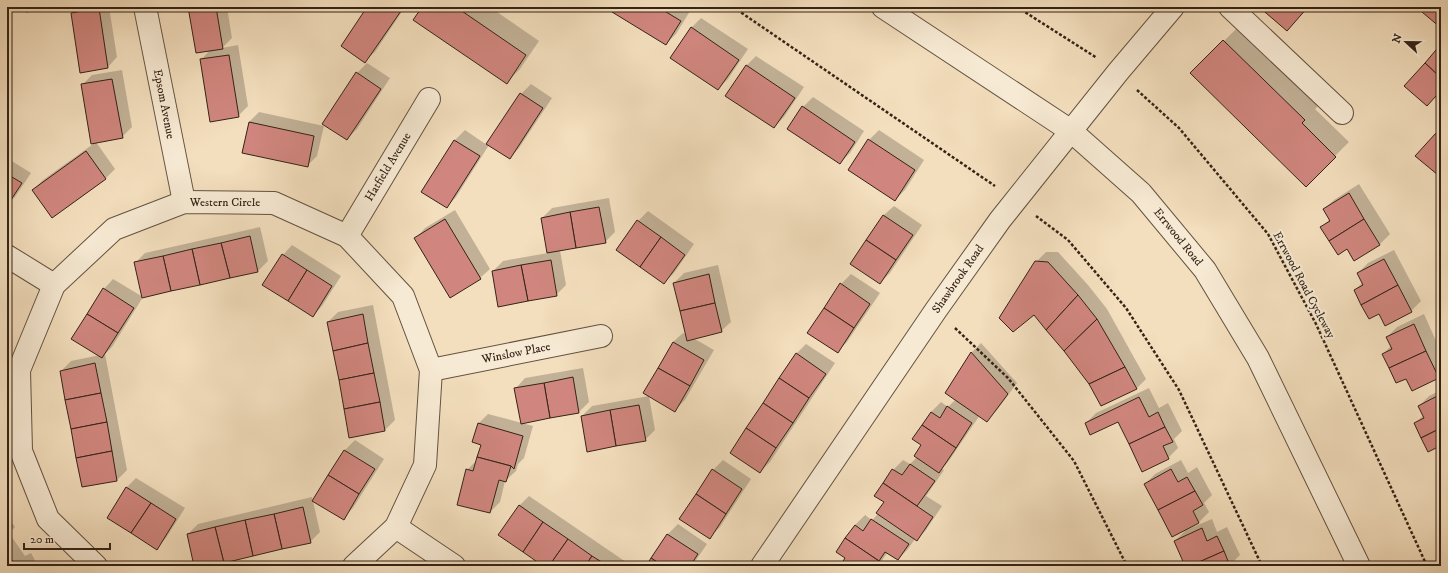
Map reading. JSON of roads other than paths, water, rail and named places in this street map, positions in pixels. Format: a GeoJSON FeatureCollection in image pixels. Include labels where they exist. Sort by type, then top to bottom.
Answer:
{"type":"FeatureCollection","features":[{"type":"Feature","properties":{"kind":"street","name":"Epsom Avenue"},"geometry":{"type":"LineString","coordinates":[[145,7],[184,202]]}},
{"type":"Feature","properties":{"kind":"street","name":"Errwood Road"},"geometry":{"type":"LineString","coordinates":[[883,7],[1071,131],[1142,193],[1205,270],[1258,358],[1359,566]]}},
{"type":"Feature","properties":{"kind":"street","name":"Shawbrook Road"},"geometry":{"type":"LineString","coordinates":[[762,566],[936,310],[1000,220],[1172,7]]}},
{"type":"Feature","properties":{"kind":"street"},"geometry":{"type":"LineString","coordinates":[[1230,7],[1342,113]]}},
{"type":"Feature","properties":{"kind":"street","name":"Hatfield Avenue"},"geometry":{"type":"LineString","coordinates":[[347,236],[429,99]]}},
{"type":"Feature","properties":{"kind":"street","name":"Western Circle"},"geometry":{"type":"LineString","coordinates":[[96,566],[48,519],[14,452],[19,370],[54,285],[114,229],[184,202],[274,203],[347,236],[403,296],[431,370],[426,465],[396,527],[354,566]]}},
{"type":"Feature","properties":{"kind":"street"},"geometry":{"type":"LineString","coordinates":[[7,256],[54,285]]}},
{"type":"Feature","properties":{"kind":"street","name":"Winslow Place"},"geometry":{"type":"LineString","coordinates":[[431,370],[601,336]]}},
{"type":"Feature","properties":{"kind":"street"},"geometry":{"type":"LineString","coordinates":[[396,527],[454,566]]}}]}
